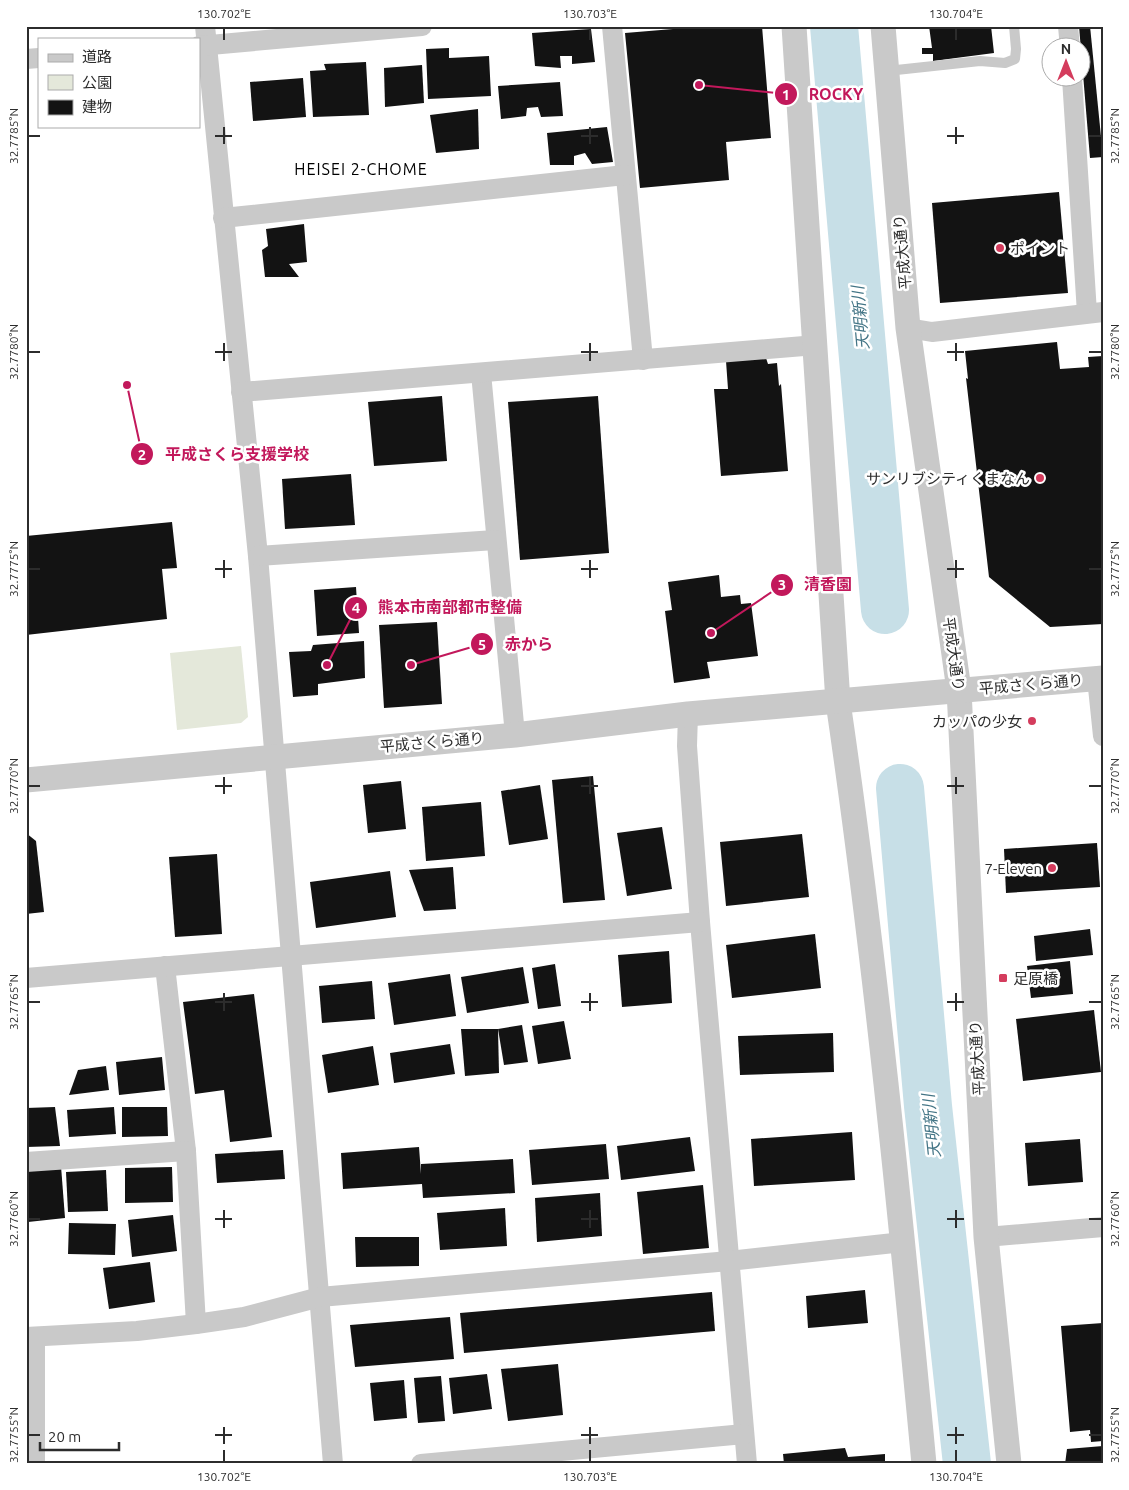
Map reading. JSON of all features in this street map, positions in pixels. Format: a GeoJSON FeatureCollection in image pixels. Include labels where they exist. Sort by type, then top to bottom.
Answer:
{"type":"FeatureCollection","features":[{"type":"Feature","properties":{"kind":"street"},"geometry":{"type":"LineString","coordinates":[[333,1464],[292,956],[273,756],[258,556],[203,39],[422,26]]}},
{"type":"Feature","properties":{"kind":"street"},"geometry":{"type":"LineString","coordinates":[[612,26],[643,360]]}},
{"type":"Feature","properties":{"kind":"street"},"geometry":{"type":"LineString","coordinates":[[794,26],[838,702],[852,802],[903,1242],[924,1464]]}},
{"type":"Feature","properties":{"kind":"street","name":"平成大通り"},"geometry":{"type":"LineString","coordinates":[[884,26],[908,328],[959,690],[986,1237],[1009,1464]]}},
{"type":"Feature","properties":{"kind":"street"},"geometry":{"type":"LineString","coordinates":[[908,328],[932,332],[1095,312],[1073,88]]}},
{"type":"Feature","properties":{"kind":"street"},"geometry":{"type":"LineString","coordinates":[[223,218],[625,175]]}},
{"type":"Feature","properties":{"kind":"street"},"geometry":{"type":"LineString","coordinates":[[241,392],[816,345]]}},
{"type":"Feature","properties":{"kind":"street"},"geometry":{"type":"LineString","coordinates":[[481,373],[514,735]]}},
{"type":"Feature","properties":{"kind":"street"},"geometry":{"type":"LineString","coordinates":[[258,556],[495,540]]}},
{"type":"Feature","properties":{"kind":"street"},"geometry":{"type":"LineString","coordinates":[[1100,678],[1103,736]]}},
{"type":"Feature","properties":{"kind":"street","name":"平成さくら通り"},"geometry":{"type":"LineString","coordinates":[[959,690],[1100,678]]}},
{"type":"Feature","properties":{"kind":"street"},"geometry":{"type":"LineString","coordinates":[[838,702],[959,690]]}},
{"type":"Feature","properties":{"kind":"street","name":"平成さくら通り"},"geometry":{"type":"LineString","coordinates":[[26,780],[514,735],[688,714],[838,702]]}},
{"type":"Feature","properties":{"kind":"street"},"geometry":{"type":"LineString","coordinates":[[688,714],[687,746],[700,922],[747,1464]]}},
{"type":"Feature","properties":{"kind":"street"},"geometry":{"type":"LineString","coordinates":[[26,978],[700,922]]}},
{"type":"Feature","properties":{"kind":"street"},"geometry":{"type":"LineString","coordinates":[[165,966],[186,1151],[196,1324]]}},
{"type":"Feature","properties":{"kind":"street"},"geometry":{"type":"LineString","coordinates":[[26,1162],[186,1151]]}},
{"type":"Feature","properties":{"kind":"street"},"geometry":{"type":"LineString","coordinates":[[986,1237],[1103,1227]]}},
{"type":"Feature","properties":{"kind":"street"},"geometry":{"type":"LineString","coordinates":[[35,1464],[30,1337],[137,1331],[196,1324],[244,1317],[320,1297],[729,1261],[903,1242]]}},
{"type":"Feature","properties":{"kind":"street"},"geometry":{"type":"LineString","coordinates":[[421,1464],[744,1434]]}},
{"type":"Feature","properties":{"kind":"lane"},"geometry":{"type":"LineString","coordinates":[[887,71],[980,61],[1005,63],[1015,59],[1014,26]]}},
{"type":"Feature","properties":{"kind":"green space"},"geometry":{"type":"Polygon","coordinates":[[[241,646],[248,717],[241,723],[177,730],[170,653],[241,646]]]}},
{"type":"Feature","properties":{"kind":"building"},"geometry":{"type":"Polygon","coordinates":[[[709,26],[762,26],[771,138],[726,142],[729,180],[640,188],[625,33],[709,26]]]}},
{"type":"Feature","properties":{"kind":"building"},"geometry":{"type":"Polygon","coordinates":[[[929,26],[991,26],[994,53],[933,61],[933,54],[922,54],[922,48],[932,48],[929,26]]]}},
{"type":"Feature","properties":{"kind":"building"},"geometry":{"type":"Polygon","coordinates":[[[1079,26],[1090,26],[1091,38],[1080,38],[1079,26]]]}},
{"type":"Feature","properties":{"kind":"building"},"geometry":{"type":"Polygon","coordinates":[[[591,29],[595,62],[572,64],[572,56],[560,56],[561,68],[535,66],[532,33],[591,29]]]}},
{"type":"Feature","properties":{"kind":"building"},"geometry":{"type":"Polygon","coordinates":[[[1092,46],[1103,157],[1090,158],[1084,88],[1092,88],[1092,46]]]}},
{"type":"Feature","properties":{"kind":"building"},"geometry":{"type":"Polygon","coordinates":[[[449,48],[449,58],[489,56],[491,96],[428,99],[426,49],[449,48]]]}},
{"type":"Feature","properties":{"kind":"building"},"geometry":{"type":"Polygon","coordinates":[[[366,62],[369,115],[313,117],[310,71],[326,70],[324,64],[366,62]]]}},
{"type":"Feature","properties":{"kind":"building"},"geometry":{"type":"Polygon","coordinates":[[[422,65],[424,103],[385,107],[384,68],[422,65]]]}},
{"type":"Feature","properties":{"kind":"building"},"geometry":{"type":"Polygon","coordinates":[[[303,78],[306,117],[253,121],[250,82],[303,78]]]}},
{"type":"Feature","properties":{"kind":"building"},"geometry":{"type":"Polygon","coordinates":[[[560,82],[563,116],[541,117],[538,107],[527,108],[526,116],[501,119],[498,86],[560,82]]]}},
{"type":"Feature","properties":{"kind":"building"},"geometry":{"type":"Polygon","coordinates":[[[478,109],[479,149],[436,153],[430,115],[478,109]]]}},
{"type":"Feature","properties":{"kind":"building"},"geometry":{"type":"Polygon","coordinates":[[[607,127],[613,162],[592,164],[585,153],[574,156],[574,165],[550,165],[547,133],[607,127]]]}},
{"type":"Feature","properties":{"kind":"building","name":"ポイント"},"geometry":{"type":"Polygon","coordinates":[[[1059,192],[1068,293],[940,303],[932,203],[1059,192]]]}},
{"type":"Feature","properties":{"kind":"building"},"geometry":{"type":"Polygon","coordinates":[[[304,224],[307,262],[289,264],[299,277],[265,277],[262,250],[268,246],[266,229],[304,224]]]}},
{"type":"Feature","properties":{"kind":"building","name":"サンリブシティくまなん"},"geometry":{"type":"Polygon","coordinates":[[[1057,342],[1060,369],[1089,367],[1088,357],[1103,356],[1103,624],[1050,627],[989,577],[966,378],[968,379],[965,351],[1057,342]]]}},
{"type":"Feature","properties":{"kind":"building"},"geometry":{"type":"Polygon","coordinates":[[[766,358],[768,364],[777,363],[779,386],[781,384],[788,471],[721,476],[714,389],[728,389],[726,361],[766,358]]]}},
{"type":"Feature","properties":{"kind":"building"},"geometry":{"type":"Polygon","coordinates":[[[442,396],[447,461],[374,466],[368,402],[442,396]]]}},
{"type":"Feature","properties":{"kind":"building"},"geometry":{"type":"Polygon","coordinates":[[[598,396],[609,553],[520,560],[508,402],[598,396]]]}},
{"type":"Feature","properties":{"kind":"building"},"geometry":{"type":"Polygon","coordinates":[[[351,474],[355,525],[285,529],[282,479],[351,474]]]}},
{"type":"Feature","properties":{"kind":"building"},"geometry":{"type":"Polygon","coordinates":[[[172,522],[177,568],[162,569],[167,619],[26,635],[26,536],[172,522]]]}},
{"type":"Feature","properties":{"kind":"building"},"geometry":{"type":"Polygon","coordinates":[[[719,575],[721,597],[740,595],[741,604],[751,603],[758,656],[707,662],[710,678],[674,683],[665,611],[672,610],[668,582],[719,575]]]}},
{"type":"Feature","properties":{"kind":"building"},"geometry":{"type":"Polygon","coordinates":[[[356,587],[359,633],[317,636],[314,590],[356,587]]]}},
{"type":"Feature","properties":{"kind":"building"},"geometry":{"type":"Polygon","coordinates":[[[437,622],[442,704],[384,708],[379,625],[437,622]]]}},
{"type":"Feature","properties":{"kind":"building"},"geometry":{"type":"Polygon","coordinates":[[[364,641],[365,678],[318,684],[318,695],[293,697],[289,652],[311,651],[313,645],[364,641]]]}},
{"type":"Feature","properties":{"kind":"building"},"geometry":{"type":"Polygon","coordinates":[[[593,776],[605,900],[563,903],[552,780],[593,776]]]}},
{"type":"Feature","properties":{"kind":"building"},"geometry":{"type":"Polygon","coordinates":[[[401,781],[406,829],[368,833],[363,785],[401,781]]]}},
{"type":"Feature","properties":{"kind":"building"},"geometry":{"type":"Polygon","coordinates":[[[540,785],[548,839],[509,845],[501,791],[540,785]]]}},
{"type":"Feature","properties":{"kind":"building"},"geometry":{"type":"Polygon","coordinates":[[[481,802],[485,856],[426,861],[422,807],[481,802]]]}},
{"type":"Feature","properties":{"kind":"building"},"geometry":{"type":"Polygon","coordinates":[[[662,827],[672,889],[627,896],[617,833],[662,827]]]}},
{"type":"Feature","properties":{"kind":"building"},"geometry":{"type":"Polygon","coordinates":[[[26,833],[36,841],[44,912],[26,914],[26,833]]]}},
{"type":"Feature","properties":{"kind":"building"},"geometry":{"type":"Polygon","coordinates":[[[802,834],[809,897],[726,906],[720,842],[802,834]]]}},
{"type":"Feature","properties":{"kind":"building","name":"7-Eleven"},"geometry":{"type":"Polygon","coordinates":[[[1097,843],[1100,887],[1006,893],[1004,849],[1097,843]]]}},
{"type":"Feature","properties":{"kind":"building"},"geometry":{"type":"Polygon","coordinates":[[[217,854],[222,934],[175,937],[169,857],[217,854]]]}},
{"type":"Feature","properties":{"kind":"building"},"geometry":{"type":"Polygon","coordinates":[[[453,867],[456,909],[424,911],[409,870],[453,867]]]}},
{"type":"Feature","properties":{"kind":"building"},"geometry":{"type":"Polygon","coordinates":[[[390,871],[396,917],[316,928],[310,882],[390,871]]]}},
{"type":"Feature","properties":{"kind":"building"},"geometry":{"type":"Polygon","coordinates":[[[1090,929],[1093,955],[1036,961],[1034,936],[1090,929]]]}},
{"type":"Feature","properties":{"kind":"building"},"geometry":{"type":"Polygon","coordinates":[[[815,934],[821,988],[732,998],[726,945],[815,934]]]}},
{"type":"Feature","properties":{"kind":"building"},"geometry":{"type":"Polygon","coordinates":[[[669,951],[672,1003],[622,1007],[618,955],[669,951]]]}},
{"type":"Feature","properties":{"kind":"building"},"geometry":{"type":"Polygon","coordinates":[[[1070,961],[1073,994],[1031,998],[1027,966],[1070,961]]]}},
{"type":"Feature","properties":{"kind":"building"},"geometry":{"type":"Polygon","coordinates":[[[555,964],[561,1006],[538,1009],[532,968],[555,964]]]}},
{"type":"Feature","properties":{"kind":"building"},"geometry":{"type":"Polygon","coordinates":[[[523,967],[529,1003],[467,1013],[461,977],[523,967]]]}},
{"type":"Feature","properties":{"kind":"building"},"geometry":{"type":"Polygon","coordinates":[[[450,974],[456,1016],[394,1025],[388,983],[450,974]]]}},
{"type":"Feature","properties":{"kind":"building"},"geometry":{"type":"Polygon","coordinates":[[[372,981],[375,1019],[322,1023],[319,986],[372,981]]]}},
{"type":"Feature","properties":{"kind":"building"},"geometry":{"type":"Polygon","coordinates":[[[254,994],[272,1137],[230,1142],[224,1090],[195,1094],[183,1002],[254,994]]]}},
{"type":"Feature","properties":{"kind":"building"},"geometry":{"type":"Polygon","coordinates":[[[1094,1010],[1101,1072],[1023,1081],[1016,1019],[1094,1010]]]}},
{"type":"Feature","properties":{"kind":"building"},"geometry":{"type":"Polygon","coordinates":[[[564,1021],[571,1059],[538,1064],[532,1026],[564,1021]]]}},
{"type":"Feature","properties":{"kind":"building"},"geometry":{"type":"Polygon","coordinates":[[[522,1025],[528,1062],[504,1065],[498,1029],[522,1025]]]}},
{"type":"Feature","properties":{"kind":"building"},"geometry":{"type":"Polygon","coordinates":[[[461,1029],[498,1029],[499,1073],[465,1076],[461,1029]]]}},
{"type":"Feature","properties":{"kind":"building"},"geometry":{"type":"Polygon","coordinates":[[[833,1033],[834,1072],[740,1075],[738,1036],[833,1033]]]}},
{"type":"Feature","properties":{"kind":"building"},"geometry":{"type":"Polygon","coordinates":[[[450,1044],[455,1074],[394,1083],[390,1053],[450,1044]]]}},
{"type":"Feature","properties":{"kind":"building"},"geometry":{"type":"Polygon","coordinates":[[[373,1046],[379,1085],[328,1093],[322,1055],[373,1046]]]}},
{"type":"Feature","properties":{"kind":"building"},"geometry":{"type":"Polygon","coordinates":[[[162,1057],[165,1090],[119,1095],[116,1062],[162,1057]]]}},
{"type":"Feature","properties":{"kind":"building"},"geometry":{"type":"Polygon","coordinates":[[[106,1066],[109,1090],[69,1095],[78,1070],[106,1066]]]}},
{"type":"Feature","properties":{"kind":"building"},"geometry":{"type":"Polygon","coordinates":[[[55,1107],[60,1146],[26,1147],[26,1108],[55,1107]]]}},
{"type":"Feature","properties":{"kind":"building"},"geometry":{"type":"Polygon","coordinates":[[[114,1107],[116,1134],[69,1137],[67,1110],[114,1107]]]}},
{"type":"Feature","properties":{"kind":"building"},"geometry":{"type":"Polygon","coordinates":[[[122,1107],[167,1107],[168,1136],[122,1137],[122,1107]]]}},
{"type":"Feature","properties":{"kind":"building"},"geometry":{"type":"Polygon","coordinates":[[[852,1132],[855,1180],[754,1186],[751,1139],[852,1132]]]}},
{"type":"Feature","properties":{"kind":"building"},"geometry":{"type":"Polygon","coordinates":[[[690,1137],[695,1171],[621,1180],[617,1146],[690,1137]]]}},
{"type":"Feature","properties":{"kind":"building"},"geometry":{"type":"Polygon","coordinates":[[[1080,1139],[1083,1182],[1028,1186],[1025,1143],[1080,1139]]]}},
{"type":"Feature","properties":{"kind":"building"},"geometry":{"type":"Polygon","coordinates":[[[606,1144],[609,1179],[532,1185],[529,1150],[606,1144]]]}},
{"type":"Feature","properties":{"kind":"building"},"geometry":{"type":"Polygon","coordinates":[[[419,1147],[421,1174],[421,1164],[513,1159],[515,1193],[423,1198],[422,1184],[343,1189],[341,1153],[419,1147]]]}},
{"type":"Feature","properties":{"kind":"building"},"geometry":{"type":"Polygon","coordinates":[[[283,1150],[285,1179],[217,1183],[215,1154],[283,1150]]]}},
{"type":"Feature","properties":{"kind":"building"},"geometry":{"type":"Polygon","coordinates":[[[61,1166],[65,1218],[28,1222],[26,1169],[61,1166]]]}},
{"type":"Feature","properties":{"kind":"building"},"geometry":{"type":"Polygon","coordinates":[[[172,1167],[173,1202],[125,1203],[125,1168],[172,1167]]]}},
{"type":"Feature","properties":{"kind":"building"},"geometry":{"type":"Polygon","coordinates":[[[106,1170],[108,1211],[68,1212],[66,1172],[106,1170]]]}},
{"type":"Feature","properties":{"kind":"building"},"geometry":{"type":"Polygon","coordinates":[[[703,1185],[709,1248],[643,1254],[637,1192],[703,1185]]]}},
{"type":"Feature","properties":{"kind":"building"},"geometry":{"type":"Polygon","coordinates":[[[600,1193],[602,1236],[537,1242],[535,1198],[600,1193]]]}},
{"type":"Feature","properties":{"kind":"building"},"geometry":{"type":"Polygon","coordinates":[[[505,1208],[507,1246],[440,1250],[437,1213],[505,1208]]]}},
{"type":"Feature","properties":{"kind":"building"},"geometry":{"type":"Polygon","coordinates":[[[173,1215],[177,1251],[132,1257],[128,1220],[173,1215]]]}},
{"type":"Feature","properties":{"kind":"building"},"geometry":{"type":"Polygon","coordinates":[[[69,1223],[116,1224],[115,1255],[68,1254],[69,1223]]]}},
{"type":"Feature","properties":{"kind":"building"},"geometry":{"type":"Polygon","coordinates":[[[355,1237],[419,1237],[419,1266],[356,1267],[355,1237]]]}},
{"type":"Feature","properties":{"kind":"building"},"geometry":{"type":"Polygon","coordinates":[[[150,1262],[155,1302],[109,1309],[103,1268],[150,1262]]]}},
{"type":"Feature","properties":{"kind":"building"},"geometry":{"type":"Polygon","coordinates":[[[865,1290],[868,1323],[808,1328],[806,1296],[865,1290]]]}},
{"type":"Feature","properties":{"kind":"building"},"geometry":{"type":"Polygon","coordinates":[[[712,1292],[715,1331],[464,1353],[460,1313],[712,1292]]]}},
{"type":"Feature","properties":{"kind":"building"},"geometry":{"type":"Polygon","coordinates":[[[450,1317],[454,1359],[355,1367],[350,1325],[450,1317]]]}},
{"type":"Feature","properties":{"kind":"building"},"geometry":{"type":"Polygon","coordinates":[[[1103,1323],[1103,1441],[1091,1442],[1090,1430],[1070,1432],[1061,1326],[1103,1323]]]}},
{"type":"Feature","properties":{"kind":"building"},"geometry":{"type":"Polygon","coordinates":[[[558,1364],[563,1415],[508,1421],[501,1369],[558,1364]]]}},
{"type":"Feature","properties":{"kind":"building"},"geometry":{"type":"Polygon","coordinates":[[[487,1374],[492,1409],[453,1414],[449,1378],[487,1374]]]}},
{"type":"Feature","properties":{"kind":"building"},"geometry":{"type":"Polygon","coordinates":[[[441,1376],[445,1421],[418,1423],[414,1378],[441,1376]]]}},
{"type":"Feature","properties":{"kind":"building"},"geometry":{"type":"Polygon","coordinates":[[[404,1380],[407,1418],[374,1421],[370,1383],[404,1380]]]}},
{"type":"Feature","properties":{"kind":"building"},"geometry":{"type":"Polygon","coordinates":[[[1103,1446],[1103,1464],[1065,1464],[1067,1449],[1103,1446]]]}},
{"type":"Feature","properties":{"kind":"building"},"geometry":{"type":"Polygon","coordinates":[[[845,1448],[848,1457],[885,1454],[885,1464],[784,1464],[783,1454],[845,1448]]]}},
{"type":"Feature","properties":{"kind":"waterway","name":"天明新川"},"geometry":{"type":"LineString","coordinates":[[834,26],[885,610]]}},
{"type":"Feature","properties":{"kind":"waterway","name":"天明新川"},"geometry":{"type":"LineString","coordinates":[[900,788],[928,1106],[967,1464]]}},
{"type":"Feature","properties":{"kind":"place","name":"ROCKY"},"geometry":{"type":"Point","coordinates":[699,85]}},
{"type":"Feature","properties":{"kind":"place","name":"ポイント"},"geometry":{"type":"Point","coordinates":[1000,248]}},
{"type":"Feature","properties":{"kind":"place","name":"平成さくら支援学校"},"geometry":{"type":"Point","coordinates":[127,385]}},
{"type":"Feature","properties":{"kind":"place","name":"サンリブシティくまなん"},"geometry":{"type":"Point","coordinates":[1040,478]}},
{"type":"Feature","properties":{"kind":"place","name":"清香園"},"geometry":{"type":"Point","coordinates":[711,633]}},
{"type":"Feature","properties":{"kind":"place","name":"熊本市南部都市整備"},"geometry":{"type":"Point","coordinates":[327,665]}},
{"type":"Feature","properties":{"kind":"place","name":"赤から"},"geometry":{"type":"Point","coordinates":[411,665]}},
{"type":"Feature","properties":{"kind":"place","name":"カッパの少女"},"geometry":{"type":"Point","coordinates":[1032,721]}},
{"type":"Feature","properties":{"kind":"place","name":"7-Eleven"},"geometry":{"type":"Point","coordinates":[1052,868]}},
{"type":"Feature","properties":{"kind":"place","name":"足原橋"},"geometry":{"type":"Point","coordinates":[1003,978]}},
{"type":"Feature","properties":{"kind":"district","name":"HEISEI 2-CHOME"},"geometry":{"type":"Point","coordinates":[361,169]}}]}
